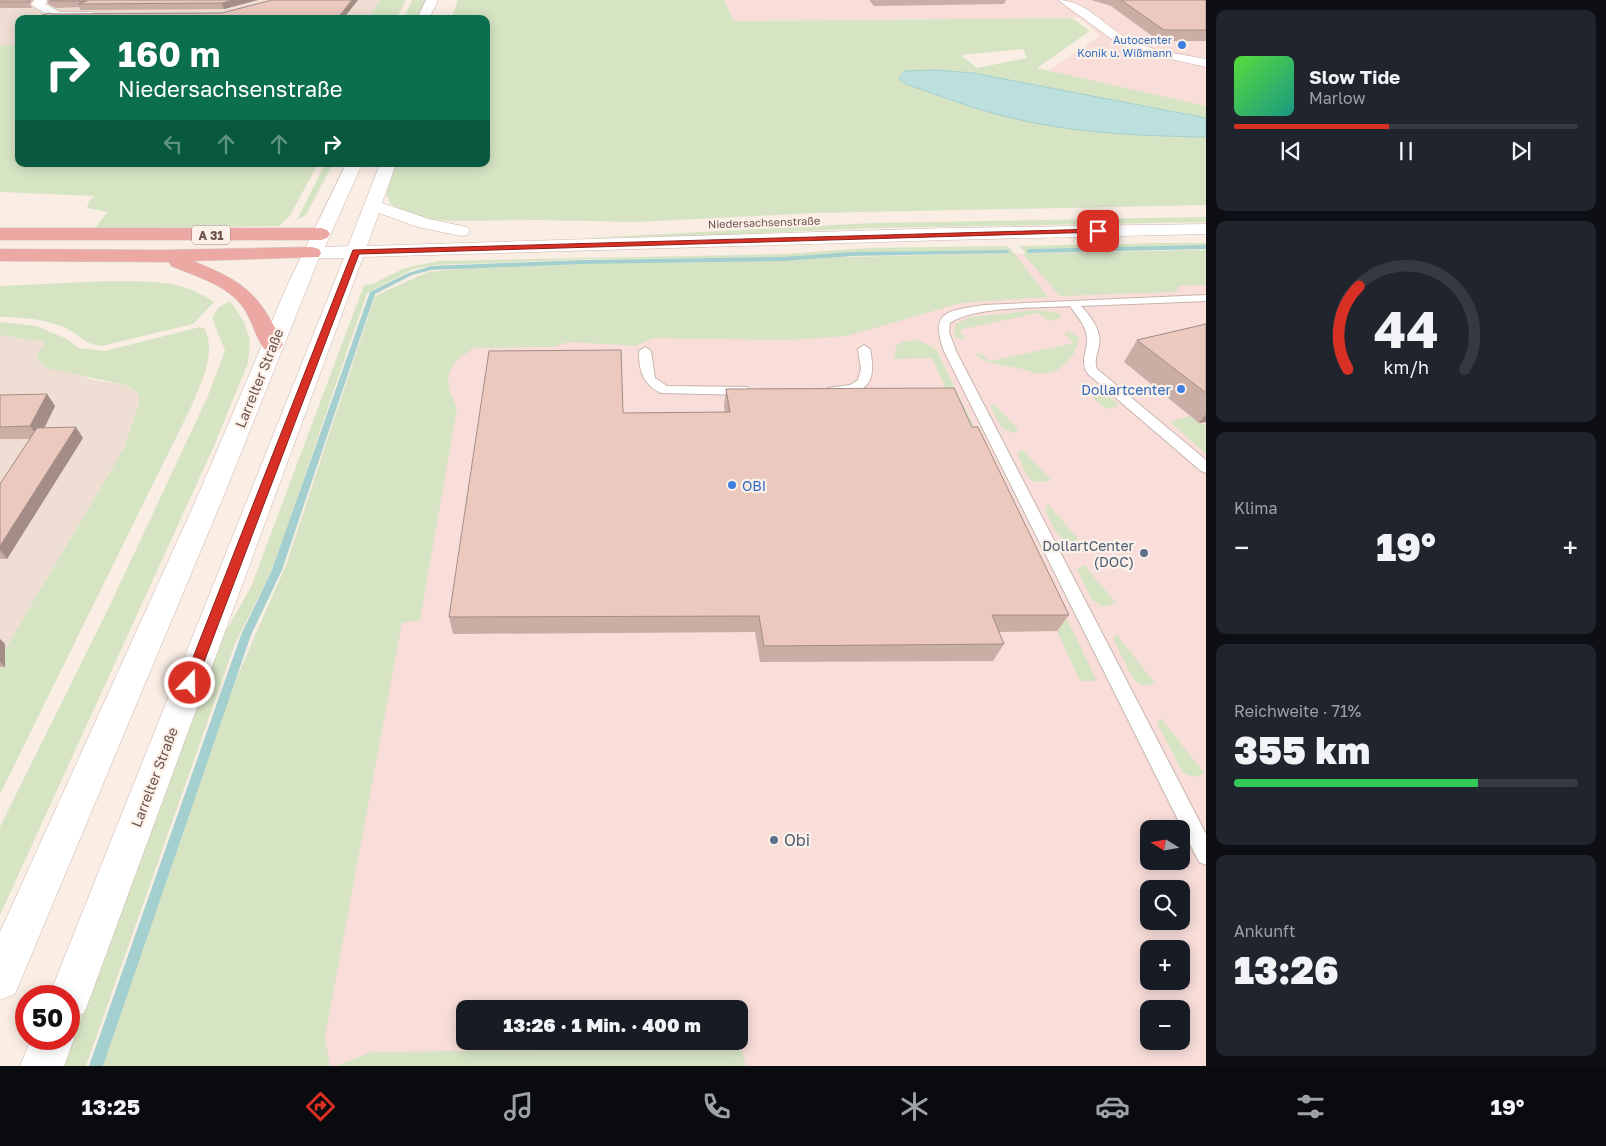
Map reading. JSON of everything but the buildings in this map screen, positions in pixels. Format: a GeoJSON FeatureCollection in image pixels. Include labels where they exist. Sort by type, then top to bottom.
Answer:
{"type":"FeatureCollection","features":[{"type":"Feature","properties":{"kind":"highway","name":"A 31"},"geometry":{"type":"LineString","coordinates":[[0,234],[357,236]]}},
{"type":"Feature","properties":{"kind":"highway"},"geometry":{"type":"LineString","coordinates":[[0,255],[163,256],[312,254]]}},
{"type":"Feature","properties":{"kind":"highway"},"geometry":{"type":"LineString","coordinates":[[163,256],[218,276],[235,287],[253,304],[272,344]]}},
{"type":"Feature","properties":{"kind":"main road"},"geometry":{"type":"LineString","coordinates":[[43,0],[37,4],[56,15]]}},
{"type":"Feature","properties":{"kind":"main road"},"geometry":{"type":"LineString","coordinates":[[426,15],[432,0]]}},
{"type":"Feature","properties":{"kind":"main road"},"geometry":{"type":"LineString","coordinates":[[1064,0],[1124,42],[1143,49],[1206,63]]}},
{"type":"Feature","properties":{"kind":"main road","name":"Larrelter Straße"},"geometry":{"type":"LineString","coordinates":[[354,167],[357,236]]}},
{"type":"Feature","properties":{"kind":"main road","name":"Larrelter Straße"},"geometry":{"type":"LineString","coordinates":[[74,985],[357,236],[387,167]]}},
{"type":"Feature","properties":{"kind":"main road"},"geometry":{"type":"LineString","coordinates":[[372,205],[424,223],[461,232]]}},
{"type":"Feature","properties":{"kind":"main road","name":"Niedersachsenstraße"},"geometry":{"type":"LineString","coordinates":[[312,254],[357,236],[780,222]]}},
{"type":"Feature","properties":{"kind":"main road","name":"Niedersachsenstraße"},"geometry":{"type":"LineString","coordinates":[[357,236],[1206,229]]}},
{"type":"Feature","properties":{"kind":"main road","name":"Larrelter Straße"},"geometry":{"type":"LineString","coordinates":[[0,979],[209,500],[272,344],[312,254],[357,236]]}},
{"type":"Feature","properties":{"kind":"main road"},"geometry":{"type":"LineString","coordinates":[[42,1066],[49,1050]]}},
{"type":"Feature","properties":{"kind":"lane"},"geometry":{"type":"LineString","coordinates":[[1181,299],[1185,290],[1206,289]]}},
{"type":"Feature","properties":{"kind":"lane"},"geometry":{"type":"LineString","coordinates":[[1206,298],[1073,303],[959,312],[945,320],[942,327],[954,358],[1206,856]]}},
{"type":"Feature","properties":{"kind":"lane"},"geometry":{"type":"LineString","coordinates":[[1073,303],[1086,320],[1094,336],[1088,357],[1092,371],[1206,468]]}},
{"type":"Feature","properties":{"kind":"lane"},"geometry":{"type":"LineString","coordinates":[[817,391],[846,391],[858,387],[866,380],[869,370],[864,349]]}},
{"type":"Feature","properties":{"kind":"lane"},"geometry":{"type":"LineString","coordinates":[[645,351],[647,378],[654,385],[664,390],[758,391]]}},
{"type":"Feature","properties":{"kind":"shaded area"},"geometry":{"type":"Polygon","coordinates":[[[0,0],[380,0],[371,15],[15,15],[15,45],[0,45],[0,0]]]}},
{"type":"Feature","properties":{"kind":"shaded area"},"geometry":{"type":"Polygon","coordinates":[[[724,0],[1206,0],[1206,106],[1048,71],[1100,36],[1080,18],[734,21],[724,0]]]}},
{"type":"Feature","properties":{"kind":"shaded area"},"geometry":{"type":"Polygon","coordinates":[[[1206,250],[1206,1066],[140,1066],[428,272],[492,266],[1206,250]]]}},
{"type":"Feature","properties":{"kind":"shaded area"},"geometry":{"type":"Polygon","coordinates":[[[0,335],[47,342],[88,379],[125,385],[137,392],[140,400],[124,448],[0,658],[0,335]]]}},
{"type":"Feature","properties":{"kind":"green space"},"geometry":{"type":"Polygon","coordinates":[[[380,0],[406,0],[398,15],[371,15],[380,0]]]}},
{"type":"Feature","properties":{"kind":"green space"},"geometry":{"type":"Polygon","coordinates":[[[412,0],[425,0],[418,15],[405,15],[412,0]]]}},
{"type":"Feature","properties":{"kind":"green space"},"geometry":{"type":"Polygon","coordinates":[[[458,0],[724,0],[734,21],[1072,18],[1090,31],[1037,68],[1206,106],[1206,118],[973,73],[906,71],[900,80],[942,96],[1036,123],[1148,136],[1206,137],[1206,205],[815,213],[637,222],[448,221],[420,218],[390,204],[386,193],[395,167],[490,167],[490,15],[452,15],[458,0]],[[1023,49],[961,55],[977,68],[1027,58],[1023,49]]]}},
{"type":"Feature","properties":{"kind":"green space"},"geometry":{"type":"Polygon","coordinates":[[[0,45],[15,45],[15,167],[316,167],[289,217],[279,226],[94,229],[108,212],[87,208],[89,201],[95,196],[0,192],[0,45]]]}},
{"type":"Feature","properties":{"kind":"green space"},"geometry":{"type":"Polygon","coordinates":[[[324,167],[331,167],[306,215],[297,220],[324,167]]]}},
{"type":"Feature","properties":{"kind":"green space"},"geometry":{"type":"Polygon","coordinates":[[[1206,217],[1206,222],[873,228],[718,235],[584,238],[873,223],[1206,217]]]}},
{"type":"Feature","properties":{"kind":"green space"},"geometry":{"type":"Polygon","coordinates":[[[1206,243],[1206,246],[1029,249],[1032,253],[1206,250],[1206,285],[1179,286],[1176,292],[1060,296],[1023,254],[1025,253],[1020,246],[1206,243]]]}},
{"type":"Feature","properties":{"kind":"green space"},"geometry":{"type":"Polygon","coordinates":[[[1005,246],[1010,248],[1048,297],[961,303],[847,336],[788,340],[654,338],[635,346],[569,342],[551,347],[476,348],[465,354],[455,363],[448,380],[457,409],[420,620],[402,623],[325,1037],[330,1066],[103,1066],[229,695],[286,565],[375,296],[428,272],[492,266],[1009,253],[1005,250],[881,252],[782,258],[592,259],[435,265],[413,269],[367,293],[274,566],[235,644],[86,1066],[63,1066],[69,1050],[80,1050],[80,1020],[218,645],[251,587],[364,285],[372,284],[405,268],[439,261],[784,254],[869,248],[1005,246]]]}},
{"type":"Feature","properties":{"kind":"green space"},"geometry":{"type":"Polygon","coordinates":[[[109,281],[151,282],[176,285],[201,294],[214,302],[193,324],[101,346],[85,341],[68,329],[56,324],[16,317],[0,317],[0,286],[109,281]]]}},
{"type":"Feature","properties":{"kind":"green space"},"geometry":{"type":"Polygon","coordinates":[[[230,301],[244,322],[250,340],[248,363],[214,446],[0,915],[0,827],[110,605],[207,398],[225,351],[212,318],[218,308],[230,301]]]}},
{"type":"Feature","properties":{"kind":"green space"},"geometry":{"type":"Polygon","coordinates":[[[1039,310],[1058,313],[1062,318],[1049,321],[1038,313],[959,330],[966,339],[956,338],[954,331],[956,324],[970,317],[1039,310]]]}},
{"type":"Feature","properties":{"kind":"green space"},"geometry":{"type":"Polygon","coordinates":[[[0,322],[36,326],[67,339],[78,348],[105,351],[200,327],[205,329],[209,348],[206,367],[192,405],[0,794],[0,658],[124,448],[140,400],[137,392],[125,385],[47,368],[38,360],[38,353],[46,342],[0,335],[0,322]]]}},
{"type":"Feature","properties":{"kind":"green space"},"geometry":{"type":"Polygon","coordinates":[[[1069,332],[1079,337],[1077,345],[1066,364],[1053,372],[1035,373],[998,365],[987,362],[975,354],[980,353],[990,361],[1074,343],[1064,334],[1069,332]]]}},
{"type":"Feature","properties":{"kind":"green space"},"geometry":{"type":"Polygon","coordinates":[[[917,340],[933,347],[937,351],[1022,525],[970,444],[932,358],[894,359],[896,346],[902,342],[917,340]]]}},
{"type":"Feature","properties":{"kind":"green space"},"geometry":{"type":"Polygon","coordinates":[[[1078,385],[1099,389],[1117,403],[1117,407],[1106,409],[1078,385]]]}},
{"type":"Feature","properties":{"kind":"green space"},"geometry":{"type":"Polygon","coordinates":[[[994,404],[1019,430],[1012,433],[1002,428],[990,406],[994,404]]]}},
{"type":"Feature","properties":{"kind":"green space"},"geometry":{"type":"Polygon","coordinates":[[[1190,416],[1206,426],[1206,454],[1170,422],[1190,416]]]}},
{"type":"Feature","properties":{"kind":"green space"},"geometry":{"type":"Polygon","coordinates":[[[1023,450],[1051,480],[1037,482],[1028,478],[1017,453],[1023,450]]]}},
{"type":"Feature","properties":{"kind":"green space"},"geometry":{"type":"Polygon","coordinates":[[[1048,504],[1079,540],[1066,540],[1057,533],[1045,509],[1048,504]]]}},
{"type":"Feature","properties":{"kind":"green space"},"geometry":{"type":"Polygon","coordinates":[[[1012,534],[1026,534],[1097,681],[1080,681],[1012,534]]]}},
{"type":"Feature","properties":{"kind":"green space"},"geometry":{"type":"Polygon","coordinates":[[[1084,565],[1116,603],[1103,607],[1092,600],[1077,569],[1084,565]]]}},
{"type":"Feature","properties":{"kind":"green space"},"geometry":{"type":"Polygon","coordinates":[[[1117,635],[1155,683],[1143,686],[1133,679],[1113,639],[1117,635]]]}},
{"type":"Feature","properties":{"kind":"green space"},"geometry":{"type":"Polygon","coordinates":[[[1161,718],[1205,774],[1194,777],[1183,773],[1158,725],[1157,722],[1161,718]]]}},
{"type":"Feature","properties":{"kind":"green space"},"geometry":{"type":"Polygon","coordinates":[[[739,1050],[742,1051],[746,1066],[336,1066],[372,1052],[739,1050]]]}},
{"type":"Feature","properties":{"kind":"water"},"geometry":{"type":"Polygon","coordinates":[[[936,70],[973,73],[1206,118],[1206,137],[1155,136],[1079,130],[1029,122],[967,105],[906,84],[900,80],[905,71],[936,70]]]}},
{"type":"Feature","properties":{"kind":"waterway"},"geometry":{"type":"LineString","coordinates":[[1029,251],[1206,247]]}},
{"type":"Feature","properties":{"kind":"waterway"},"geometry":{"type":"LineString","coordinates":[[96,1066],[246,635],[277,570],[372,293],[410,274],[431,268],[582,262],[783,259],[853,254],[1007,252]]}},
{"type":"Feature","properties":{"kind":"place","name":"Autocenter Konik u. Wißmann"},"geometry":{"type":"Point","coordinates":[1182,45]}},
{"type":"Feature","properties":{"kind":"place","name":"Dollartcenter"},"geometry":{"type":"Point","coordinates":[1181,389]}},
{"type":"Feature","properties":{"kind":"place","name":"OBI"},"geometry":{"type":"Point","coordinates":[732,485]}},
{"type":"Feature","properties":{"kind":"place","name":"DollartCenter (DOC)"},"geometry":{"type":"Point","coordinates":[1144,553]}},
{"type":"Feature","properties":{"kind":"place","name":"Obi"},"geometry":{"type":"Point","coordinates":[774,840]}},
{"type":"Feature","properties":{"kind":"route"},"geometry":{"type":"LineString","coordinates":[[190,683],[356,252],[1098,231]]}}]}
